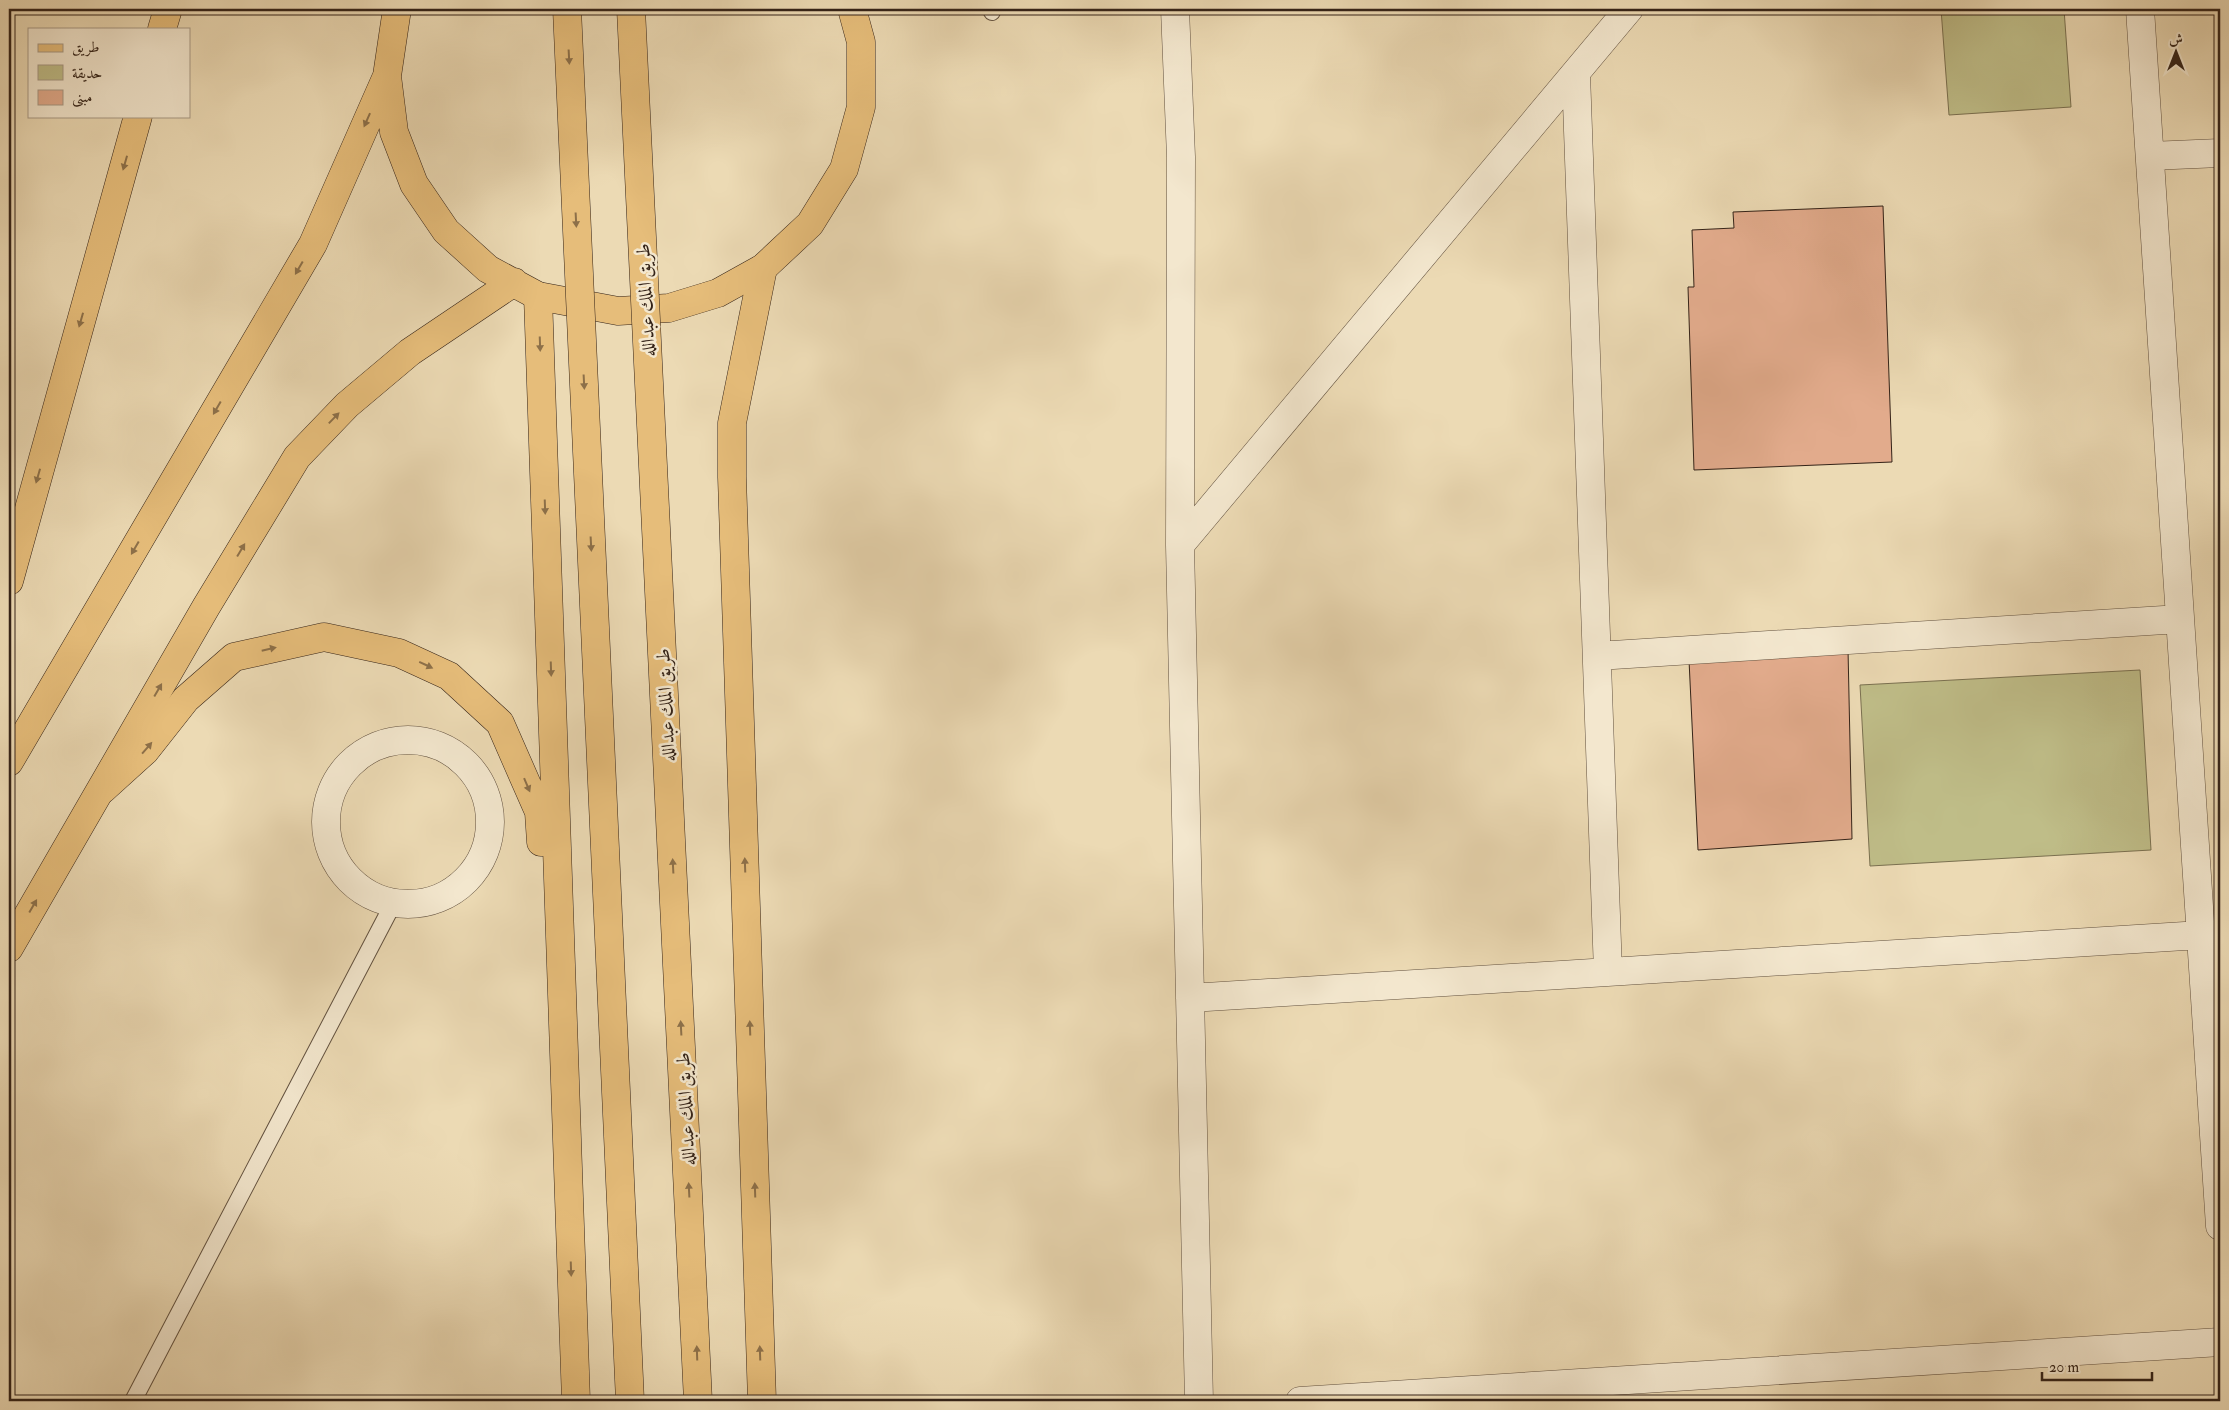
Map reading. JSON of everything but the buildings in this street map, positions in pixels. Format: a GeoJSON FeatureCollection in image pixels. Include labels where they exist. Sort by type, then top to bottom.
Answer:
{"type":"FeatureCollection","features":[{"type":"Feature","properties":{"kind":"main road"},"geometry":{"type":"LineString","coordinates":[[162,28],[168,9]]}},
{"type":"Feature","properties":{"kind":"main road"},"geometry":{"type":"LineString","coordinates":[[9,762],[313,244],[387,76],[397,9]]}},
{"type":"Feature","properties":{"kind":"main road"},"geometry":{"type":"LineString","coordinates":[[567,9],[630,1401]]}},
{"type":"Feature","properties":{"kind":"main road","name":"طريق الملك عبدالله"},"geometry":{"type":"LineString","coordinates":[[631,9],[698,1401]]}},
{"type":"Feature","properties":{"kind":"main road"},"geometry":{"type":"LineString","coordinates":[[387,76],[394,132],[414,184],[446,231],[488,269],[538,296],[618,311],[669,308],[718,293],[763,268],[810,224],[844,169],[861,107],[861,42],[852,9]]}},
{"type":"Feature","properties":{"kind":"main road"},"geometry":{"type":"LineString","coordinates":[[9,581],[137,118]]}},
{"type":"Feature","properties":{"kind":"main road"},"geometry":{"type":"LineString","coordinates":[[762,1401],[732,423],[763,268]]}},
{"type":"Feature","properties":{"kind":"main road"},"geometry":{"type":"LineString","coordinates":[[9,948],[206,606],[297,457],[347,405],[410,352],[514,282]]}},
{"type":"Feature","properties":{"kind":"main road"},"geometry":{"type":"LineString","coordinates":[[538,296],[576,1401]]}},
{"type":"Feature","properties":{"kind":"main road"},"geometry":{"type":"LineString","coordinates":[[98,793],[145,751],[186,699],[234,657],[324,636],[399,653],[449,676],[500,723],[538,812],[570,1238]]}},
{"type":"Feature","properties":{"kind":"street"},"geometry":{"type":"LineString","coordinates":[[1176,9],[1182,157],[1180,545],[1199,1401]]}},
{"type":"Feature","properties":{"kind":"street"},"geometry":{"type":"LineString","coordinates":[[1180,545],[1629,9]]}},
{"type":"Feature","properties":{"kind":"street"},"geometry":{"type":"LineString","coordinates":[[2140,9],[2220,1226]]}},
{"type":"Feature","properties":{"kind":"street"},"geometry":{"type":"LineString","coordinates":[[1576,74],[1608,972]]}},
{"type":"Feature","properties":{"kind":"street"},"geometry":{"type":"LineString","coordinates":[[2150,156],[2220,153]]}},
{"type":"Feature","properties":{"kind":"street"},"geometry":{"type":"LineString","coordinates":[[1597,656],[2180,619]]}},
{"type":"Feature","properties":{"kind":"street"},"geometry":{"type":"LineString","coordinates":[[415,740],[435,745],[455,755],[471,770],[484,789],[490,810],[490,833],[473,873],[457,889],[438,899],[415,904],[393,904],[372,897],[354,885],[340,870],[330,852],[327,838],[326,810],[332,790],[342,772],[357,758],[375,747],[394,742],[415,740]]}},
{"type":"Feature","properties":{"kind":"street"},"geometry":{"type":"LineString","coordinates":[[1190,998],[2201,935]]}},
{"type":"Feature","properties":{"kind":"street"},"geometry":{"type":"LineString","coordinates":[[1300,1401],[2220,1342]]}},
{"type":"Feature","properties":{"kind":"lane"},"geometry":{"type":"LineString","coordinates":[[134,1401],[393,904]]}},
{"type":"Feature","properties":{"kind":"green space"},"geometry":{"type":"Polygon","coordinates":[[[1941,9],[2064,9],[2071,107],[1949,115],[1941,9]]]}},
{"type":"Feature","properties":{"kind":"green space"},"geometry":{"type":"Polygon","coordinates":[[[2140,670],[2151,850],[1870,866],[1860,685],[2140,670]]]}}]}
